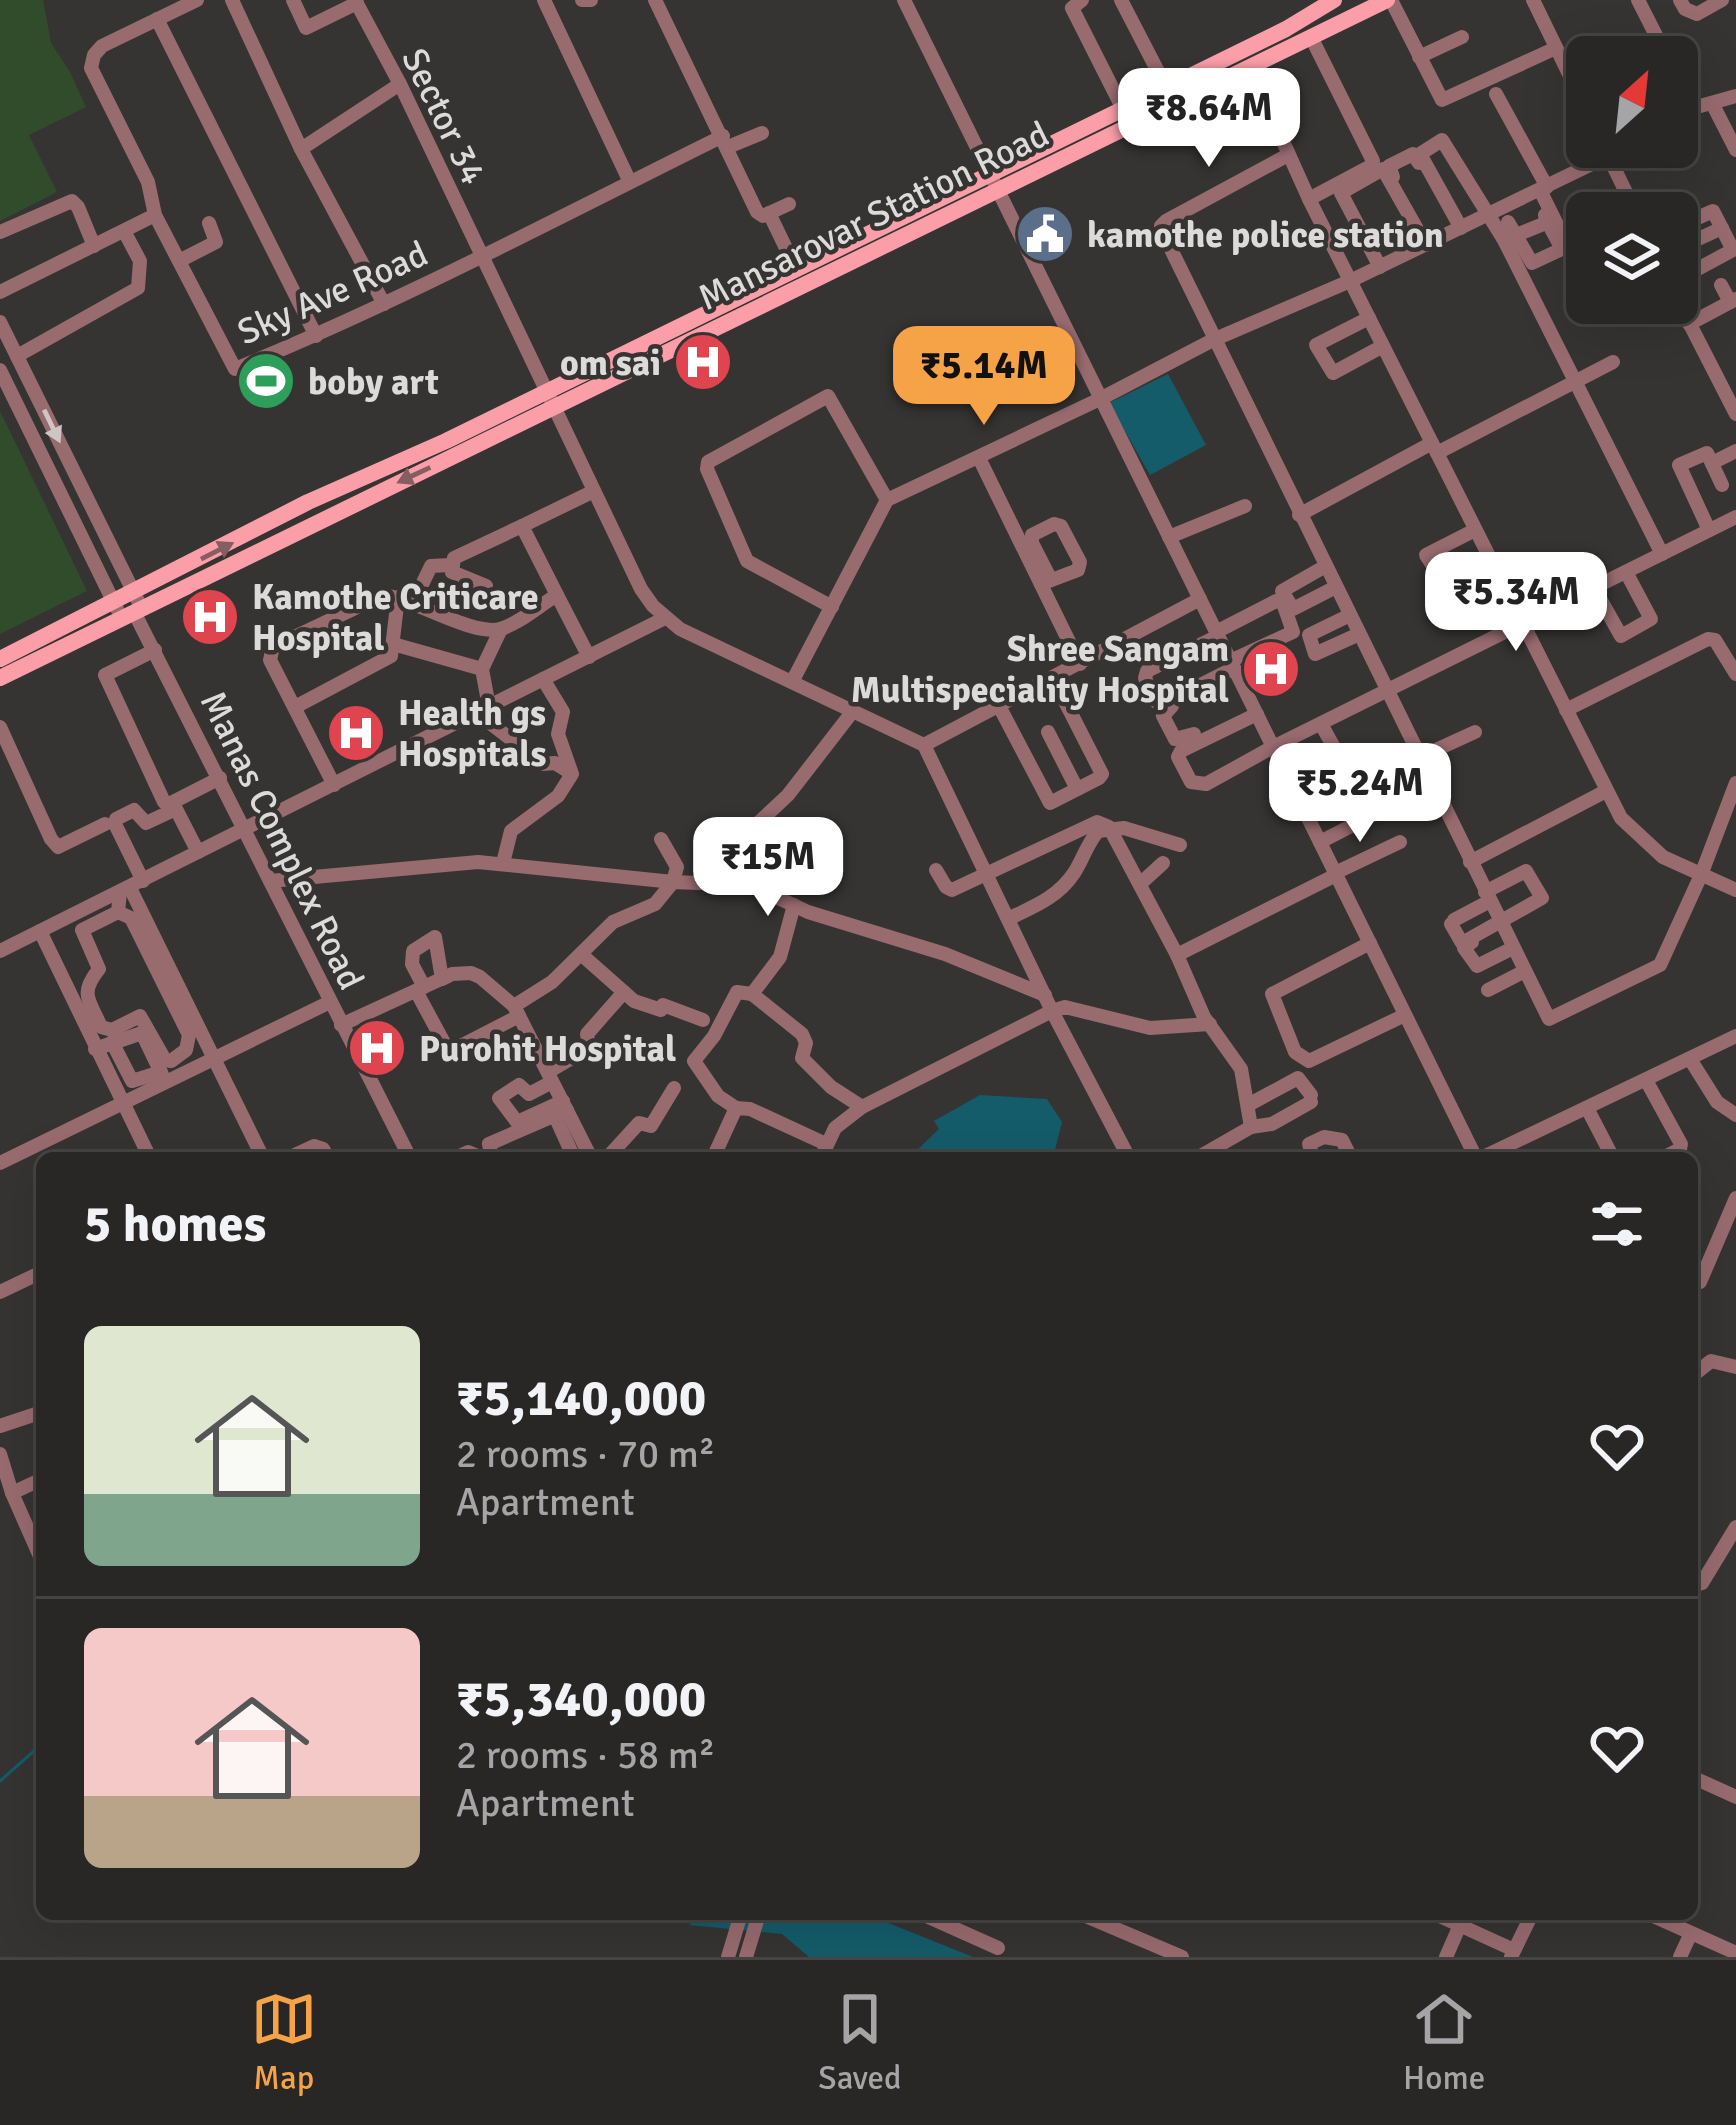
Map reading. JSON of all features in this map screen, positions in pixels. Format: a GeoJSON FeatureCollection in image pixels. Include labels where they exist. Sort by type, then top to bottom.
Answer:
{"type":"FeatureCollection","features":[{"type":"Feature","properties":{"kind":"main road","name":"Mansarovar Station Road"},"geometry":{"type":"LineString","coordinates":[[994,183],[1123,109],[1334,0]]}},
{"type":"Feature","properties":{"kind":"main road","name":"Mansarovar Station Road"},"geometry":{"type":"LineString","coordinates":[[0,659],[129,607],[317,521],[789,280],[1389,0]]}},
{"type":"Feature","properties":{"kind":"main road","name":"Mansarovar Station Road"},"geometry":{"type":"LineString","coordinates":[[0,678],[308,502],[549,400]]}},
{"type":"Feature","properties":{"kind":"main road"},"geometry":{"type":"LineString","coordinates":[[308,502],[317,521]]}},
{"type":"Feature","properties":{"kind":"street"},"geometry":{"type":"LineString","coordinates":[[196,0],[158,19],[316,336]]}},
{"type":"Feature","properties":{"kind":"street"},"geometry":{"type":"LineString","coordinates":[[232,0],[301,149],[385,304]]}},
{"type":"Feature","properties":{"kind":"street"},"geometry":{"type":"LineString","coordinates":[[292,0],[306,28],[356,2]]}},
{"type":"Feature","properties":{"kind":"street"},"geometry":{"type":"LineString","coordinates":[[544,0],[629,180]]}},
{"type":"Feature","properties":{"kind":"street"},"geometry":{"type":"LineString","coordinates":[[582,0],[591,0]]}},
{"type":"Feature","properties":{"kind":"street"},"geometry":{"type":"LineString","coordinates":[[655,0],[757,212],[769,213],[789,204]]}},
{"type":"Feature","properties":{"kind":"street"},"geometry":{"type":"LineString","coordinates":[[904,0],[1476,1152]]}},
{"type":"Feature","properties":{"kind":"street"},"geometry":{"type":"LineString","coordinates":[[1082,0],[1072,8],[1123,109]]}},
{"type":"Feature","properties":{"kind":"street"},"geometry":{"type":"LineString","coordinates":[[1121,0],[1166,87]]}},
{"type":"Feature","properties":{"kind":"street"},"geometry":{"type":"LineString","coordinates":[[1389,0],[1438,98],[1445,100],[1556,48]]}},
{"type":"Feature","properties":{"kind":"street"},"geometry":{"type":"LineString","coordinates":[[1533,0],[1566,69]]}},
{"type":"Feature","properties":{"kind":"street"},"geometry":{"type":"LineString","coordinates":[[1637,0],[1656,36]]}},
{"type":"Feature","properties":{"kind":"street"},"geometry":{"type":"LineString","coordinates":[[1680,0],[1685,9],[1697,14],[1722,0]]}},
{"type":"Feature","properties":{"kind":"street","name":"Sector 34"},"geometry":{"type":"LineString","coordinates":[[356,2],[400,84],[631,572],[665,618]]}},
{"type":"Feature","properties":{"kind":"street","name":"Sky Ave Road"},"geometry":{"type":"LineString","coordinates":[[158,19],[102,46],[92,61],[93,73],[148,182],[155,215],[235,369],[385,304],[629,180],[725,142],[762,133]]}},
{"type":"Feature","properties":{"kind":"street"},"geometry":{"type":"LineString","coordinates":[[1309,199],[1371,166],[1373,160],[1311,37]]}},
{"type":"Feature","properties":{"kind":"street"},"geometry":{"type":"LineString","coordinates":[[1419,57],[1462,37]]}},
{"type":"Feature","properties":{"kind":"street"},"geometry":{"type":"LineString","coordinates":[[1228,56],[1244,71],[1288,154],[1622,818],[1646,845],[1736,890]]}},
{"type":"Feature","properties":{"kind":"street"},"geometry":{"type":"LineString","coordinates":[[301,149],[400,84]]}},
{"type":"Feature","properties":{"kind":"street"},"geometry":{"type":"LineString","coordinates":[[1496,94],[1566,227]]}},
{"type":"Feature","properties":{"kind":"street"},"geometry":{"type":"LineString","coordinates":[[1698,107],[1736,96]]}},
{"type":"Feature","properties":{"kind":"street"},"geometry":{"type":"LineString","coordinates":[[1712,103],[1736,150]]}},
{"type":"Feature","properties":{"kind":"street"},"geometry":{"type":"LineString","coordinates":[[1459,229],[1420,154],[1442,140],[1509,241],[1534,263],[1562,249],[1550,225]]}},
{"type":"Feature","properties":{"kind":"street"},"geometry":{"type":"LineString","coordinates":[[1288,154],[1161,226],[1335,590],[1549,1019],[1654,970],[1663,960],[1736,783]]}},
{"type":"Feature","properties":{"kind":"street"},"geometry":{"type":"LineString","coordinates":[[1426,245],[1388,169],[1413,154],[1459,229]]}},
{"type":"Feature","properties":{"kind":"street"},"geometry":{"type":"LineString","coordinates":[[792,682],[887,500],[1213,340],[1545,192],[1582,168]]}},
{"type":"Feature","properties":{"kind":"street"},"geometry":{"type":"LineString","coordinates":[[1380,267],[1340,193],[1383,169],[1426,245]]}},
{"type":"Feature","properties":{"kind":"street"},"geometry":{"type":"LineString","coordinates":[[1445,199],[1472,185]]}},
{"type":"Feature","properties":{"kind":"street"},"geometry":{"type":"LineString","coordinates":[[1509,241],[1547,219],[1545,192]]}},
{"type":"Feature","properties":{"kind":"street"},"geometry":{"type":"LineString","coordinates":[[0,232],[72,201],[94,246]]}},
{"type":"Feature","properties":{"kind":"street"},"geometry":{"type":"LineString","coordinates":[[1698,216],[1711,210],[1733,250],[1698,270]]}},
{"type":"Feature","properties":{"kind":"street"},"geometry":{"type":"LineString","coordinates":[[769,213],[789,280]]}},
{"type":"Feature","properties":{"kind":"street"},"geometry":{"type":"LineString","coordinates":[[1,288],[155,215]]}},
{"type":"Feature","properties":{"kind":"street"},"geometry":{"type":"LineString","coordinates":[[1508,222],[1509,241],[1662,554]]}},
{"type":"Feature","properties":{"kind":"street"},"geometry":{"type":"LineString","coordinates":[[179,261],[216,242],[209,224]]}},
{"type":"Feature","properties":{"kind":"street"},"geometry":{"type":"LineString","coordinates":[[1698,240],[1722,228]]}},
{"type":"Feature","properties":{"kind":"street"},"geometry":{"type":"LineString","coordinates":[[17,356],[139,288],[140,262],[124,231]]}},
{"type":"Feature","properties":{"kind":"street"},"geometry":{"type":"LineString","coordinates":[[1698,319],[1733,301],[1721,285]]}},
{"type":"Feature","properties":{"kind":"street"},"geometry":{"type":"LineString","coordinates":[[1369,317],[1316,345],[1333,373],[1383,346]]}},
{"type":"Feature","properties":{"kind":"street"},"geometry":{"type":"LineString","coordinates":[[0,322],[129,607]]}},
{"type":"Feature","properties":{"kind":"street"},"geometry":{"type":"LineString","coordinates":[[1689,324],[1736,414]]}},
{"type":"Feature","properties":{"kind":"street"},"geometry":{"type":"LineString","coordinates":[[1299,515],[1613,362]]}},
{"type":"Feature","properties":{"kind":"street"},"geometry":{"type":"LineString","coordinates":[[0,370],[129,607]]}},
{"type":"Feature","properties":{"kind":"street"},"geometry":{"type":"LineString","coordinates":[[832,607],[747,561],[708,462],[829,397],[887,500]]}},
{"type":"Feature","properties":{"kind":"street"},"geometry":{"type":"LineString","coordinates":[[1712,463],[1736,451]]}},
{"type":"Feature","properties":{"kind":"street"},"geometry":{"type":"LineString","coordinates":[[1708,530],[1678,469],[1705,453],[1722,485]]}},
{"type":"Feature","properties":{"kind":"street"},"geometry":{"type":"LineString","coordinates":[[979,458],[1046,582],[1080,664]]}},
{"type":"Feature","properties":{"kind":"street"},"geometry":{"type":"LineString","coordinates":[[450,565],[454,558],[594,491]]}},
{"type":"Feature","properties":{"kind":"street"},"geometry":{"type":"LineString","coordinates":[[1169,537],[1245,506]]}},
{"type":"Feature","properties":{"kind":"street"},"geometry":{"type":"LineString","coordinates":[[1255,710],[1187,746],[1178,757],[1191,782],[1198,786],[1736,517]]}},
{"type":"Feature","properties":{"kind":"street"},"geometry":{"type":"LineString","coordinates":[[522,526],[589,656]]}},
{"type":"Feature","properties":{"kind":"street"},"geometry":{"type":"LineString","coordinates":[[1475,530],[1427,553],[1433,568],[1443,582],[1490,559]]}},
{"type":"Feature","properties":{"kind":"street"},"geometry":{"type":"LineString","coordinates":[[450,565],[455,574],[486,586]]}},
{"type":"Feature","properties":{"kind":"street"},"geometry":{"type":"LineString","coordinates":[[295,707],[391,656],[406,600],[431,566],[450,565]]}},
{"type":"Feature","properties":{"kind":"street"},"geometry":{"type":"LineString","coordinates":[[1324,567],[1283,588],[1291,608],[1335,590]]}},
{"type":"Feature","properties":{"kind":"street"},"geometry":{"type":"LineString","coordinates":[[1594,588],[1619,635],[1636,628],[1651,619],[1626,572]]}},
{"type":"Feature","properties":{"kind":"street"},"geometry":{"type":"LineString","coordinates":[[1295,611],[1335,590]]}},
{"type":"Feature","properties":{"kind":"street"},"geometry":{"type":"LineString","coordinates":[[334,785],[271,660],[272,647],[382,595],[484,629],[501,628],[557,595]]}},
{"type":"Feature","properties":{"kind":"street"},"geometry":{"type":"LineString","coordinates":[[924,745],[1200,599]]}},
{"type":"Feature","properties":{"kind":"street"},"geometry":{"type":"LineString","coordinates":[[1276,601],[1283,603],[1294,632],[1161,705],[1155,701],[1144,678],[1147,671],[1217,633],[1261,618],[1276,601]]}},
{"type":"Feature","properties":{"kind":"street","name":"Manas Complex Road"},"geometry":{"type":"LineString","coordinates":[[129,607],[155,650],[407,1152]]}},
{"type":"Feature","properties":{"kind":"street"},"geometry":{"type":"LineString","coordinates":[[1348,616],[1309,635],[1316,654],[1358,635]]}},
{"type":"Feature","properties":{"kind":"street"},"geometry":{"type":"LineString","coordinates":[[0,951],[665,618],[924,745],[1126,1152]]}},
{"type":"Feature","properties":{"kind":"street"},"geometry":{"type":"LineString","coordinates":[[501,628],[482,669],[483,710],[543,764],[555,763],[572,774]]}},
{"type":"Feature","properties":{"kind":"street"},"geometry":{"type":"LineString","coordinates":[[1566,710],[1646,668],[1715,640],[1736,674]]}},
{"type":"Feature","properties":{"kind":"street"},"geometry":{"type":"LineString","coordinates":[[393,644],[482,669]]}},
{"type":"Feature","properties":{"kind":"street"},"geometry":{"type":"LineString","coordinates":[[155,650],[105,675],[164,802],[169,804],[220,778]]}},
{"type":"Feature","properties":{"kind":"street"},"geometry":{"type":"LineString","coordinates":[[1233,667],[1165,710],[1163,716],[1175,739],[1182,740],[1255,710]]}},
{"type":"Feature","properties":{"kind":"street"},"geometry":{"type":"LineString","coordinates":[[999,706],[1047,800],[1050,803],[1077,789],[1102,774],[1053,678]]}},
{"type":"Feature","properties":{"kind":"street"},"geometry":{"type":"LineString","coordinates":[[544,679],[562,712],[558,734],[572,774]]}},
{"type":"Feature","properties":{"kind":"street"},"geometry":{"type":"LineString","coordinates":[[751,885],[755,826],[788,794],[853,711]]}},
{"type":"Feature","properties":{"kind":"street"},"geometry":{"type":"LineString","coordinates":[[1321,724],[1347,772]]}},
{"type":"Feature","properties":{"kind":"street"},"geometry":{"type":"LineString","coordinates":[[0,727],[58,847],[105,824]]}},
{"type":"Feature","properties":{"kind":"street"},"geometry":{"type":"LineString","coordinates":[[1048,731],[1077,789]]}},
{"type":"Feature","properties":{"kind":"street"},"geometry":{"type":"LineString","coordinates":[[1418,758],[1475,732]]}},
{"type":"Feature","properties":{"kind":"street"},"geometry":{"type":"LineString","coordinates":[[1363,766],[1299,799],[1347,772],[1363,766]]}},
{"type":"Feature","properties":{"kind":"street"},"geometry":{"type":"LineString","coordinates":[[502,863],[511,831],[558,796],[572,774]]}},
{"type":"Feature","properties":{"kind":"street"},"geometry":{"type":"LineString","coordinates":[[1486,894],[1521,853],[1606,791]]}},
{"type":"Feature","properties":{"kind":"street"},"geometry":{"type":"LineString","coordinates":[[1319,840],[1382,808]]}},
{"type":"Feature","properties":{"kind":"street"},"geometry":{"type":"LineString","coordinates":[[198,852],[176,809],[146,823],[134,810],[116,819],[131,887],[260,1152]]}},
{"type":"Feature","properties":{"kind":"street"},"geometry":{"type":"LineString","coordinates":[[936,870],[952,890],[1097,822],[1112,830],[1210,1024],[1241,1069],[1251,1127]]}},
{"type":"Feature","properties":{"kind":"street"},"geometry":{"type":"LineString","coordinates":[[1010,918],[1055,895],[1075,872],[1098,831],[1124,828],[1180,845]]}},
{"type":"Feature","properties":{"kind":"street"},"geometry":{"type":"LineString","coordinates":[[449,976],[435,937],[413,952],[420,989],[449,1052],[516,1011],[614,922],[655,904],[673,882],[677,867],[661,839]]}},
{"type":"Feature","properties":{"kind":"street"},"geometry":{"type":"LineString","coordinates":[[1177,955],[1400,842]]}},
{"type":"Feature","properties":{"kind":"street"},"geometry":{"type":"LineString","coordinates":[[1470,862],[1521,853]]}},
{"type":"Feature","properties":{"kind":"street"},"geometry":{"type":"LineString","coordinates":[[1140,884],[1163,862]]}},
{"type":"Feature","properties":{"kind":"street"},"geometry":{"type":"LineString","coordinates":[[270,881],[502,863],[673,882],[751,885],[840,924],[945,954],[1045,995]]}},
{"type":"Feature","properties":{"kind":"street"},"geometry":{"type":"LineString","coordinates":[[1501,924],[1462,943],[1452,922],[1486,894],[1526,871],[1542,898],[1464,948],[1477,966],[1514,949]]}},
{"type":"Feature","properties":{"kind":"street"},"geometry":{"type":"LineString","coordinates":[[118,912],[131,918],[189,1035],[186,1050],[176,1058],[165,1060],[140,1016],[112,1030],[101,1027],[85,992],[98,964],[82,930],[118,912],[131,887]]}},
{"type":"Feature","properties":{"kind":"street"},"geometry":{"type":"LineString","coordinates":[[752,994],[780,957],[794,905]]}},
{"type":"Feature","properties":{"kind":"street"},"geometry":{"type":"LineString","coordinates":[[40,931],[148,1152]]}},
{"type":"Feature","properties":{"kind":"street"},"geometry":{"type":"LineString","coordinates":[[1370,943],[1272,994],[1270,999],[1295,1052],[1309,1060],[1406,1015]]}},
{"type":"Feature","properties":{"kind":"street"},"geometry":{"type":"LineString","coordinates":[[1514,949],[1477,969],[1485,986],[1525,970]]}},
{"type":"Feature","properties":{"kind":"street"},"geometry":{"type":"LineString","coordinates":[[582,955],[647,1006],[661,1010],[663,1005],[703,1020]]}},
{"type":"Feature","properties":{"kind":"street"},"geometry":{"type":"LineString","coordinates":[[341,1025],[449,976],[480,977],[516,1011],[550,1077],[572,1152]]}},
{"type":"Feature","properties":{"kind":"street"},"geometry":{"type":"LineString","coordinates":[[561,1109],[517,1122],[499,1098],[519,1085],[529,1094],[589,1048],[587,1034],[624,992]]}},
{"type":"Feature","properties":{"kind":"street"},"geometry":{"type":"LineString","coordinates":[[862,1108],[831,1087],[802,1058],[806,1043],[802,1034],[752,994],[737,992],[714,1036],[694,1061],[718,1096],[736,1108],[750,1108],[824,1151],[835,1128],[862,1108],[1052,1011],[1065,1007],[1150,1028],[1210,1024]]}},
{"type":"Feature","properties":{"kind":"street"},"geometry":{"type":"LineString","coordinates":[[44,1151],[163,1076],[330,1002]]}},
{"type":"Feature","properties":{"kind":"street"},"geometry":{"type":"LineString","coordinates":[[95,1049],[142,1033],[163,1076]]}},
{"type":"Feature","properties":{"kind":"street"},"geometry":{"type":"LineString","coordinates":[[1492,1152],[1736,1036]]}},
{"type":"Feature","properties":{"kind":"street"},"geometry":{"type":"LineString","coordinates":[[112,1042],[133,1082],[163,1076]]}},
{"type":"Feature","properties":{"kind":"street"},"geometry":{"type":"LineString","coordinates":[[188,1042],[212,1054]]}},
{"type":"Feature","properties":{"kind":"street"},"geometry":{"type":"LineString","coordinates":[[1690,1059],[1717,1102],[1736,1115]]}},
{"type":"Feature","properties":{"kind":"street"},"geometry":{"type":"LineString","coordinates":[[1437,1078],[1453,1070]]}},
{"type":"Feature","properties":{"kind":"street"},"geometry":{"type":"LineString","coordinates":[[1207,1152],[1251,1127],[1272,1124],[1311,1098],[1298,1078],[1248,1105]]}},
{"type":"Feature","properties":{"kind":"street"},"geometry":{"type":"LineString","coordinates":[[1646,1080],[1681,1144],[1674,1152]]}},
{"type":"Feature","properties":{"kind":"street"},"geometry":{"type":"LineString","coordinates":[[612,1152],[635,1126],[651,1126],[674,1088]]}},
{"type":"Feature","properties":{"kind":"street"},"geometry":{"type":"LineString","coordinates":[[716,1152],[736,1108]]}},
{"type":"Feature","properties":{"kind":"street"},"geometry":{"type":"LineString","coordinates":[[1587,1108],[1610,1152]]}},
{"type":"Feature","properties":{"kind":"street"},"geometry":{"type":"LineString","coordinates":[[491,1152],[489,1144],[561,1109]]}},
{"type":"Feature","properties":{"kind":"street"},"geometry":{"type":"LineString","coordinates":[[561,1109],[587,1152]]}},
{"type":"Feature","properties":{"kind":"street"},"geometry":{"type":"LineString","coordinates":[[1311,1152],[1309,1144],[1324,1137],[1342,1140],[1348,1152]]}},
{"type":"Feature","properties":{"kind":"street"},"geometry":{"type":"LineString","coordinates":[[0,1163],[36,1153]]}},
{"type":"Feature","properties":{"kind":"street"},"geometry":{"type":"LineString","coordinates":[[1700,1282],[1736,1198]]}},
{"type":"Feature","properties":{"kind":"street"},"geometry":{"type":"LineString","coordinates":[[0,1292],[36,1275]]}},
{"type":"Feature","properties":{"kind":"street"},"geometry":{"type":"LineString","coordinates":[[1698,1371],[1711,1361],[1736,1367]]}},
{"type":"Feature","properties":{"kind":"street"},"geometry":{"type":"LineString","coordinates":[[0,1426],[36,1414]]}},
{"type":"Feature","properties":{"kind":"street"},"geometry":{"type":"LineString","coordinates":[[0,1454],[36,1548]]}},
{"type":"Feature","properties":{"kind":"street"},"geometry":{"type":"LineString","coordinates":[[12,1493],[36,1482]]}},
{"type":"Feature","properties":{"kind":"street"},"geometry":{"type":"LineString","coordinates":[[1698,1584],[1736,1527]]}},
{"type":"Feature","properties":{"kind":"street"},"geometry":{"type":"LineString","coordinates":[[1698,1780],[1736,1797]]}},
{"type":"Feature","properties":{"kind":"street"},"geometry":{"type":"LineString","coordinates":[[728,1957],[739,1920]]}},
{"type":"Feature","properties":{"kind":"street"},"geometry":{"type":"LineString","coordinates":[[746,1957],[757,1920]]}},
{"type":"Feature","properties":{"kind":"street"},"geometry":{"type":"LineString","coordinates":[[935,1920],[998,1948]]}},
{"type":"Feature","properties":{"kind":"street"},"geometry":{"type":"LineString","coordinates":[[1095,1920],[1182,1957]]}},
{"type":"Feature","properties":{"kind":"street"},"geometry":{"type":"LineString","coordinates":[[1449,1920],[1512,1954],[1529,1920]]}},
{"type":"Feature","properties":{"kind":"street"},"geometry":{"type":"LineString","coordinates":[[1662,1920],[1736,1953]]}},
{"type":"Feature","properties":{"kind":"street"},"geometry":{"type":"LineString","coordinates":[[1446,1957],[1460,1925]]}},
{"type":"Feature","properties":{"kind":"street"},"geometry":{"type":"LineString","coordinates":[[1680,1957],[1691,1933]]}},
{"type":"Feature","properties":{"kind":"green space"},"geometry":{"type":"Polygon","coordinates":[[[0,0],[43,0],[51,43],[86,107],[29,135],[57,192],[0,221],[0,0]]]}},
{"type":"Feature","properties":{"kind":"green space"},"geometry":{"type":"Polygon","coordinates":[[[0,411],[87,591],[0,634],[0,411]]]}},
{"type":"Feature","properties":{"kind":"water"},"geometry":{"type":"Polygon","coordinates":[[[1168,374],[1206,445],[1150,475],[1109,403],[1168,374]]]}},
{"type":"Feature","properties":{"kind":"water"},"geometry":{"type":"Polygon","coordinates":[[[980,1095],[1047,1099],[1062,1122],[1054,1152],[915,1152],[939,1129],[934,1121],[980,1095]]]}},
{"type":"Feature","properties":{"kind":"water"},"geometry":{"type":"Polygon","coordinates":[[[694,1920],[881,1920],[973,1957],[809,1957],[782,1934],[689,1925],[694,1920]]]}},
{"type":"Feature","properties":{"kind":"waterway"},"geometry":{"type":"LineString","coordinates":[[0,1781],[36,1749]]}},
{"type":"Feature","properties":{"kind":"place","name":"kamothe police station"},"geometry":{"type":"Point","coordinates":[1045,234]}},
{"type":"Feature","properties":{"kind":"place","name":"om sai"},"geometry":{"type":"Point","coordinates":[703,362]}},
{"type":"Feature","properties":{"kind":"place","name":"boby art"},"geometry":{"type":"Point","coordinates":[266,381]}},
{"type":"Feature","properties":{"kind":"place","name":"Kamothe Criticare Hospital"},"geometry":{"type":"Point","coordinates":[210,617]}},
{"type":"Feature","properties":{"kind":"place","name":"Shree Sangam Multispeciality Hospital"},"geometry":{"type":"Point","coordinates":[1271,669]}},
{"type":"Feature","properties":{"kind":"place","name":"Health gs Hospitals"},"geometry":{"type":"Point","coordinates":[356,733]}},
{"type":"Feature","properties":{"kind":"place","name":"Purohit Hospital"},"geometry":{"type":"Point","coordinates":[377,1048]}}]}
